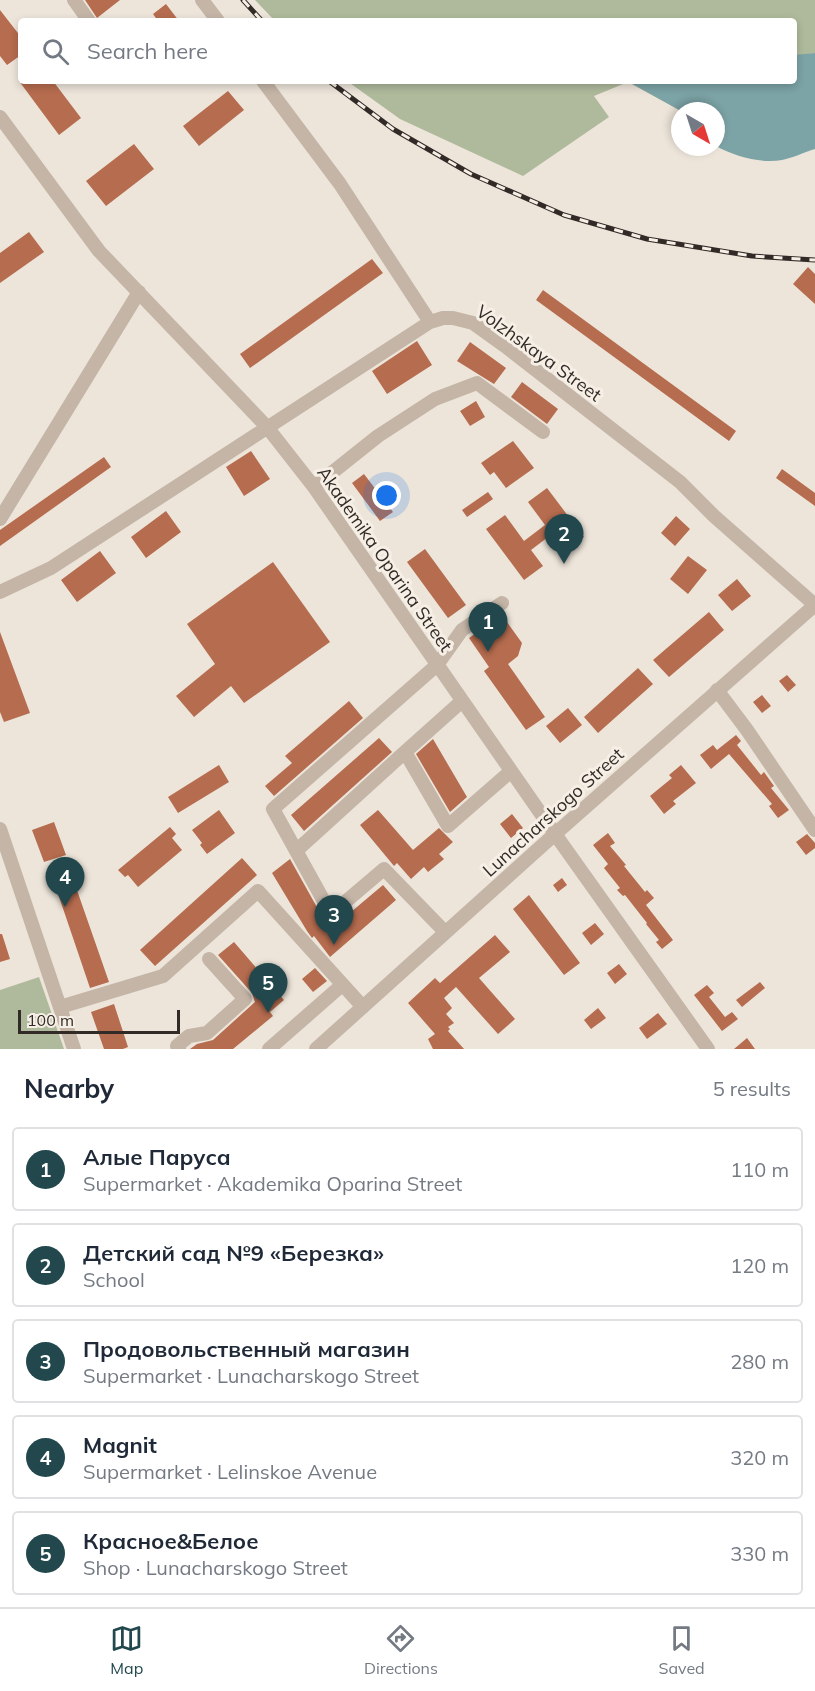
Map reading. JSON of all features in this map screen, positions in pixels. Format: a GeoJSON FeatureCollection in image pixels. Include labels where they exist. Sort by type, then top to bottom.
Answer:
{"type":"FeatureCollection","features":[{"type":"Feature","properties":{"kind":"street"},"geometry":{"type":"LineString","coordinates":[[74,0],[87,18]]}},
{"type":"Feature","properties":{"kind":"street"},"geometry":{"type":"LineString","coordinates":[[202,0],[216,18]]}},
{"type":"Feature","properties":{"kind":"street"},"geometry":{"type":"LineString","coordinates":[[0,592],[51,568],[430,322],[340,184],[265,84]]}},
{"type":"Feature","properties":{"kind":"street","name":"Akademika Oparina Street"},"geometry":{"type":"LineString","coordinates":[[0,117],[99,251],[267,427],[314,487],[555,834],[708,1049]]}},
{"type":"Feature","properties":{"kind":"street"},"geometry":{"type":"LineString","coordinates":[[0,519],[139,292]]}},
{"type":"Feature","properties":{"kind":"street","name":"Volzhskaya Street"},"geometry":{"type":"LineString","coordinates":[[430,322],[453,318],[472,323],[505,346],[681,482],[714,516],[815,605]]}},
{"type":"Feature","properties":{"kind":"street"},"geometry":{"type":"LineString","coordinates":[[314,487],[378,436],[435,399],[477,383],[543,432]]}},
{"type":"Feature","properties":{"kind":"street"},"geometry":{"type":"LineString","coordinates":[[445,932],[384,869],[331,914],[273,809],[437,665],[462,630],[502,603]]}},
{"type":"Feature","properties":{"kind":"street","name":"Lunacharskogo Street"},"geometry":{"type":"LineString","coordinates":[[316,1049],[815,605]]}},
{"type":"Feature","properties":{"kind":"street"},"geometry":{"type":"LineString","coordinates":[[717,690],[815,830]]}},
{"type":"Feature","properties":{"kind":"street"},"geometry":{"type":"LineString","coordinates":[[296,851],[462,701]]}},
{"type":"Feature","properties":{"kind":"street"},"geometry":{"type":"LineString","coordinates":[[405,752],[448,826],[511,771]]}},
{"type":"Feature","properties":{"kind":"street"},"geometry":{"type":"LineString","coordinates":[[0,832],[74,1049]]}},
{"type":"Feature","properties":{"kind":"street"},"geometry":{"type":"LineString","coordinates":[[60,1007],[163,976],[258,891],[363,1007]]}},
{"type":"Feature","properties":{"kind":"street"},"geometry":{"type":"LineString","coordinates":[[179,1049],[177,1046],[189,1036],[207,1033],[245,999],[209,959]]}},
{"type":"Feature","properties":{"kind":"street"},"geometry":{"type":"LineString","coordinates":[[277,1047],[342,985]]}},
{"type":"Feature","properties":{"kind":"green space"},"geometry":{"type":"Polygon","coordinates":[[[255,0],[815,0],[815,53],[797,56],[797,18],[272,18],[255,0]]]}},
{"type":"Feature","properties":{"kind":"green space"},"geometry":{"type":"Polygon","coordinates":[[[351,84],[623,84],[594,96],[609,117],[523,176],[400,119],[351,84]]]}},
{"type":"Feature","properties":{"kind":"green space"},"geometry":{"type":"Polygon","coordinates":[[[632,84],[686,84],[683,102],[671,102],[671,106],[632,84]]]}},
{"type":"Feature","properties":{"kind":"green space"},"geometry":{"type":"Polygon","coordinates":[[[39,977],[64,1049],[0,1049],[0,990],[39,977]]]}},
{"type":"Feature","properties":{"kind":"water"},"geometry":{"type":"Polygon","coordinates":[[[815,53],[815,149],[782,160],[765,161],[725,150],[725,102],[671,102],[671,105],[632,84],[797,84],[797,55],[815,53]]]}},
{"type":"Feature","properties":{"kind":"building"},"geometry":{"type":"Polygon","coordinates":[[[85,0],[120,0],[97,18],[85,0]]]}},
{"type":"Feature","properties":{"kind":"building"},"geometry":{"type":"Polygon","coordinates":[[[166,4],[177,18],[156,18],[153,14],[166,4]]]}},
{"type":"Feature","properties":{"kind":"building"},"geometry":{"type":"Polygon","coordinates":[[[0,10],[18,33],[18,57],[7,65],[0,56],[0,10]]]}},
{"type":"Feature","properties":{"kind":"building"},"geometry":{"type":"Polygon","coordinates":[[[21,84],[55,84],[81,118],[59,135],[21,84]]]}},
{"type":"Feature","properties":{"kind":"building"},"geometry":{"type":"Polygon","coordinates":[[[228,91],[244,110],[199,146],[183,126],[228,91]]]}},
{"type":"Feature","properties":{"kind":"building"},"geometry":{"type":"Polygon","coordinates":[[[134,144],[154,169],[106,206],[86,181],[134,144]]]}},
{"type":"Feature","properties":{"kind":"building"},"geometry":{"type":"Polygon","coordinates":[[[29,232],[44,252],[0,283],[0,253],[29,232]]]}},
{"type":"Feature","properties":{"kind":"building"},"geometry":{"type":"Polygon","coordinates":[[[372,259],[383,273],[250,368],[240,354],[372,259]]]}},
{"type":"Feature","properties":{"kind":"building"},"geometry":{"type":"Polygon","coordinates":[[[808,267],[815,274],[815,304],[793,284],[808,267]]]}},
{"type":"Feature","properties":{"kind":"building"},"geometry":{"type":"Polygon","coordinates":[[[543,290],[736,431],[729,441],[536,300],[543,290]]]}},
{"type":"Feature","properties":{"kind":"building"},"geometry":{"type":"Polygon","coordinates":[[[417,341],[432,365],[387,394],[372,371],[417,341]]]}},
{"type":"Feature","properties":{"kind":"building"},"geometry":{"type":"Polygon","coordinates":[[[470,342],[506,368],[494,384],[457,361],[470,342]]]}},
{"type":"Feature","properties":{"kind":"building"},"geometry":{"type":"Polygon","coordinates":[[[522,382],[558,409],[547,424],[511,397],[522,382]]]}},
{"type":"Feature","properties":{"kind":"building"},"geometry":{"type":"Polygon","coordinates":[[[476,401],[485,417],[470,426],[460,411],[476,401]]]}},
{"type":"Feature","properties":{"kind":"building"},"geometry":{"type":"Polygon","coordinates":[[[513,441],[534,468],[506,488],[494,472],[490,475],[481,463],[513,441]]]}},
{"type":"Feature","properties":{"kind":"building"},"geometry":{"type":"Polygon","coordinates":[[[251,451],[270,479],[244,496],[226,467],[251,451]]]}},
{"type":"Feature","properties":{"kind":"building"},"geometry":{"type":"Polygon","coordinates":[[[104,457],[111,467],[0,546],[0,530],[104,457]]]}},
{"type":"Feature","properties":{"kind":"building"},"geometry":{"type":"Polygon","coordinates":[[[782,469],[815,493],[815,506],[776,478],[782,469]]]}},
{"type":"Feature","properties":{"kind":"building"},"geometry":{"type":"Polygon","coordinates":[[[364,474],[393,512],[380,521],[352,483],[364,474]]]}},
{"type":"Feature","properties":{"kind":"building"},"geometry":{"type":"Polygon","coordinates":[[[547,488],[584,537],[565,551],[552,534],[531,550],[543,566],[524,580],[486,529],[505,515],[524,541],[545,525],[528,502],[547,488]]]}},
{"type":"Feature","properties":{"kind":"building"},"geometry":{"type":"Polygon","coordinates":[[[488,492],[493,499],[467,517],[462,510],[488,492]]]}},
{"type":"Feature","properties":{"kind":"building"},"geometry":{"type":"Polygon","coordinates":[[[166,511],[181,532],[146,558],[131,537],[166,511]]]}},
{"type":"Feature","properties":{"kind":"building"},"geometry":{"type":"Polygon","coordinates":[[[676,516],[690,529],[675,546],[661,533],[676,516]]]}},
{"type":"Feature","properties":{"kind":"building"},"geometry":{"type":"Polygon","coordinates":[[[425,549],[466,605],[448,618],[407,562],[425,549]]]}},
{"type":"Feature","properties":{"kind":"building"},"geometry":{"type":"Polygon","coordinates":[[[100,551],[116,573],[77,602],[61,580],[100,551]]]}},
{"type":"Feature","properties":{"kind":"building"},"geometry":{"type":"Polygon","coordinates":[[[688,556],[707,570],[688,594],[670,579],[688,556]]]}},
{"type":"Feature","properties":{"kind":"building"},"geometry":{"type":"Polygon","coordinates":[[[273,562],[330,642],[244,703],[231,686],[194,717],[176,696],[215,664],[187,624],[273,562]]]}},
{"type":"Feature","properties":{"kind":"building"},"geometry":{"type":"Polygon","coordinates":[[[737,579],[751,596],[732,611],[718,595],[737,579]]]}},
{"type":"Feature","properties":{"kind":"building"},"geometry":{"type":"Polygon","coordinates":[[[709,612],[724,630],[669,677],[653,660],[709,612]]]}},
{"type":"Feature","properties":{"kind":"building"},"geometry":{"type":"Polygon","coordinates":[[[502,615],[522,643],[518,656],[508,664],[545,717],[526,730],[484,671],[489,667],[469,638],[502,615]]]}},
{"type":"Feature","properties":{"kind":"building"},"geometry":{"type":"Polygon","coordinates":[[[0,632],[30,713],[4,722],[0,712],[0,632]]]}},
{"type":"Feature","properties":{"kind":"building"},"geometry":{"type":"Polygon","coordinates":[[[638,668],[653,684],[598,733],[584,717],[638,668]]]}},
{"type":"Feature","properties":{"kind":"building"},"geometry":{"type":"Polygon","coordinates":[[[787,675],[796,685],[788,692],[779,681],[787,675]]]}},
{"type":"Feature","properties":{"kind":"building"},"geometry":{"type":"Polygon","coordinates":[[[762,695],[771,706],[762,713],[753,702],[762,695]]]}},
{"type":"Feature","properties":{"kind":"building"},"geometry":{"type":"Polygon","coordinates":[[[349,701],[363,718],[274,796],[265,786],[292,763],[285,756],[349,701]]]}},
{"type":"Feature","properties":{"kind":"building"},"geometry":{"type":"Polygon","coordinates":[[[568,708],[582,725],[560,743],[546,726],[568,708]]]}},
{"type":"Feature","properties":{"kind":"building"},"geometry":{"type":"Polygon","coordinates":[[[736,735],[741,741],[737,745],[761,775],[764,772],[774,786],[771,788],[789,810],[778,818],[769,806],[772,804],[729,754],[711,769],[700,755],[713,745],[717,750],[736,735]]]}},
{"type":"Feature","properties":{"kind":"building"},"geometry":{"type":"Polygon","coordinates":[[[379,738],[392,752],[304,831],[291,815],[379,738]]]}},
{"type":"Feature","properties":{"kind":"building"},"geometry":{"type":"Polygon","coordinates":[[[433,739],[467,797],[450,812],[416,754],[433,739]]]}},
{"type":"Feature","properties":{"kind":"building"},"geometry":{"type":"Polygon","coordinates":[[[219,765],[229,782],[178,813],[168,797],[219,765]]]}},
{"type":"Feature","properties":{"kind":"building"},"geometry":{"type":"Polygon","coordinates":[[[681,765],[696,783],[673,801],[676,804],[664,814],[650,796],[672,778],[669,775],[681,765]]]}},
{"type":"Feature","properties":{"kind":"building"},"geometry":{"type":"Polygon","coordinates":[[[219,810],[235,833],[207,854],[192,830],[219,810]]]}},
{"type":"Feature","properties":{"kind":"building"},"geometry":{"type":"Polygon","coordinates":[[[378,810],[413,850],[439,828],[453,842],[439,854],[444,859],[428,872],[424,867],[411,879],[397,863],[394,866],[360,825],[378,810]]]}},
{"type":"Feature","properties":{"kind":"building"},"geometry":{"type":"Polygon","coordinates":[[[512,814],[523,828],[511,838],[500,824],[512,814]]]}},
{"type":"Feature","properties":{"kind":"building"},"geometry":{"type":"Polygon","coordinates":[[[54,822],[66,855],[44,862],[32,830],[54,822]]]}},
{"type":"Feature","properties":{"kind":"building"},"geometry":{"type":"Polygon","coordinates":[[[170,827],[176,834],[172,838],[182,850],[138,887],[128,875],[125,877],[118,870],[170,827]]]}},
{"type":"Feature","properties":{"kind":"building"},"geometry":{"type":"Polygon","coordinates":[[[608,833],[615,843],[610,846],[626,865],[624,866],[645,892],[647,890],[654,898],[646,905],[673,940],[662,949],[656,942],[659,940],[647,923],[625,895],[623,896],[617,890],[620,888],[604,868],[608,864],[593,845],[608,833]]]}},
{"type":"Feature","properties":{"kind":"building"},"geometry":{"type":"Polygon","coordinates":[[[807,834],[815,843],[815,848],[806,855],[796,842],[807,834]]]}},
{"type":"Feature","properties":{"kind":"building"},"geometry":{"type":"Polygon","coordinates":[[[242,858],[257,875],[155,966],[140,950],[242,858]]]}},
{"type":"Feature","properties":{"kind":"building"},"geometry":{"type":"Polygon","coordinates":[[[290,859],[323,918],[332,928],[383,885],[396,900],[330,957],[314,936],[312,938],[307,931],[272,873],[290,859]]]}},
{"type":"Feature","properties":{"kind":"building"},"geometry":{"type":"Polygon","coordinates":[[[71,873],[109,982],[90,988],[53,879],[71,873]]]}},
{"type":"Feature","properties":{"kind":"building"},"geometry":{"type":"Polygon","coordinates":[[[562,878],[567,885],[558,892],[553,885],[562,878]]]}},
{"type":"Feature","properties":{"kind":"building"},"geometry":{"type":"Polygon","coordinates":[[[529,895],[580,963],[564,975],[513,909],[529,895]]]}},
{"type":"Feature","properties":{"kind":"building"},"geometry":{"type":"Polygon","coordinates":[[[595,923],[604,934],[591,945],[582,933],[595,923]]]}},
{"type":"Feature","properties":{"kind":"building"},"geometry":{"type":"Polygon","coordinates":[[[0,934],[2,934],[10,959],[0,962],[0,934]]]}},
{"type":"Feature","properties":{"kind":"building"},"geometry":{"type":"Polygon","coordinates":[[[495,935],[510,952],[479,978],[515,1019],[498,1034],[456,987],[444,998],[452,1008],[446,1014],[454,1023],[448,1027],[450,1029],[448,1031],[464,1049],[433,1049],[428,1039],[435,1034],[408,1003],[435,978],[440,983],[495,935]]]}},
{"type":"Feature","properties":{"kind":"building"},"geometry":{"type":"Polygon","coordinates":[[[234,942],[284,1000],[270,1012],[273,1016],[233,1049],[190,1049],[197,1044],[213,1040],[255,1002],[252,993],[218,955],[234,942]]]}},
{"type":"Feature","properties":{"kind":"building"},"geometry":{"type":"Polygon","coordinates":[[[619,964],[627,974],[615,984],[607,973],[619,964]]]}},
{"type":"Feature","properties":{"kind":"building"},"geometry":{"type":"Polygon","coordinates":[[[315,968],[327,981],[313,992],[302,979],[315,968]]]}},
{"type":"Feature","properties":{"kind":"building"},"geometry":{"type":"Polygon","coordinates":[[[760,982],[765,988],[742,1007],[736,1000],[760,982]]]}},
{"type":"Feature","properties":{"kind":"building"},"geometry":{"type":"Polygon","coordinates":[[[707,985],[714,993],[709,997],[725,1017],[732,1012],[738,1019],[722,1031],[694,995],[707,985]]]}},
{"type":"Feature","properties":{"kind":"building"},"geometry":{"type":"Polygon","coordinates":[[[114,1004],[128,1047],[104,1049],[91,1012],[114,1004]]]}},
{"type":"Feature","properties":{"kind":"building"},"geometry":{"type":"Polygon","coordinates":[[[598,1008],[606,1018],[591,1029],[584,1020],[598,1008]]]}},
{"type":"Feature","properties":{"kind":"building"},"geometry":{"type":"Polygon","coordinates":[[[658,1013],[667,1024],[647,1039],[639,1028],[658,1013]]]}},
{"type":"Feature","properties":{"kind":"building"},"geometry":{"type":"Polygon","coordinates":[[[747,1038],[755,1049],[734,1049],[747,1038]]]}},
{"type":"Feature","properties":{"kind":"railway"},"geometry":{"type":"LineString","coordinates":[[243,0],[259,18]]}},
{"type":"Feature","properties":{"kind":"railway"},"geometry":{"type":"LineString","coordinates":[[333,84],[393,129],[471,174],[564,215],[647,239],[752,256],[815,260]]}},
{"type":"Feature","properties":{"kind":"place","name":"Детский сад №9 «Березка»"},"geometry":{"type":"Point","coordinates":[564,564]}},
{"type":"Feature","properties":{"kind":"place","name":"Алые Паруса"},"geometry":{"type":"Point","coordinates":[488,652]}},
{"type":"Feature","properties":{"kind":"place","name":"Magnit"},"geometry":{"type":"Point","coordinates":[65,907]}},
{"type":"Feature","properties":{"kind":"place","name":"Продовольственный магазин"},"geometry":{"type":"Point","coordinates":[334,945]}},
{"type":"Feature","properties":{"kind":"place","name":"Красное&Белое"},"geometry":{"type":"Point","coordinates":[268,1013]}}]}
